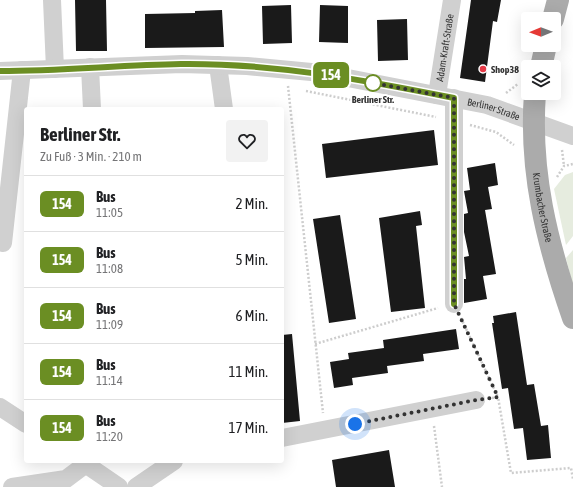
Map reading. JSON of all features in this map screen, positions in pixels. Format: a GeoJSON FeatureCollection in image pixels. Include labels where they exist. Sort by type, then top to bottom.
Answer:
{"type":"FeatureCollection","features":[{"type":"Feature","properties":{"kind":"main road"},"geometry":{"type":"LineString","coordinates":[[555,12],[558,0]]}},
{"type":"Feature","properties":{"kind":"main road","name":"Krumbacher Straße"},"geometry":{"type":"LineString","coordinates":[[535,100],[533,122],[536,172],[546,232],[554,263],[573,318]]}},
{"type":"Feature","properties":{"kind":"street"},"geometry":{"type":"LineString","coordinates":[[52,0],[55,69]]}},
{"type":"Feature","properties":{"kind":"street","name":"Adam-Kraft-Straße"},"geometry":{"type":"LineString","coordinates":[[445,96],[452,0]]}},
{"type":"Feature","properties":{"kind":"street","name":"Berliner Straße"},"geometry":{"type":"LineString","coordinates":[[0,71],[182,64],[218,65],[322,73],[487,105],[573,136]]}},
{"type":"Feature","properties":{"kind":"street"},"geometry":{"type":"LineString","coordinates":[[218,65],[224,107]]}},
{"type":"Feature","properties":{"kind":"street"},"geometry":{"type":"LineString","coordinates":[[90,67],[92,107]]}},
{"type":"Feature","properties":{"kind":"street"},"geometry":{"type":"LineString","coordinates":[[3,243],[22,70]]}},
{"type":"Feature","properties":{"kind":"street","name":"Berliner Straße"},"geometry":{"type":"LineString","coordinates":[[445,96],[454,304]]}},
{"type":"Feature","properties":{"kind":"street"},"geometry":{"type":"LineString","coordinates":[[284,438],[476,400]]}},
{"type":"Feature","properties":{"kind":"street"},"geometry":{"type":"LineString","coordinates":[[0,407],[24,423]]}},
{"type":"Feature","properties":{"kind":"street"},"geometry":{"type":"LineString","coordinates":[[12,487],[66,479],[83,463],[119,487]]}},
{"type":"Feature","properties":{"kind":"street"},"geometry":{"type":"LineString","coordinates":[[136,487],[171,463]]}},
{"type":"Feature","properties":{"kind":"path"},"geometry":{"type":"LineString","coordinates":[[286,70],[324,430]]}},
{"type":"Feature","properties":{"kind":"path"},"geometry":{"type":"LineString","coordinates":[[280,87],[295,89]]}},
{"type":"Feature","properties":{"kind":"path"},"geometry":{"type":"LineString","coordinates":[[302,90],[343,98]]}},
{"type":"Feature","properties":{"kind":"path"},"geometry":{"type":"LineString","coordinates":[[315,344],[454,304],[498,397],[511,473],[571,468],[573,479]]}},
{"type":"Feature","properties":{"kind":"path"},"geometry":{"type":"LineString","coordinates":[[476,400],[498,397]]}},
{"type":"Feature","properties":{"kind":"path"},"geometry":{"type":"LineString","coordinates":[[432,408],[442,487]]}},
{"type":"Feature","properties":{"kind":"shaded area"},"geometry":{"type":"Polygon","coordinates":[[[573,172],[573,236],[566,245],[554,189],[565,175],[573,172]]]}},
{"type":"Feature","properties":{"kind":"shaded area"},"geometry":{"type":"Polygon","coordinates":[[[573,250],[573,287],[566,258],[573,250]]]}},
{"type":"Feature","properties":{"kind":"building"},"geometry":{"type":"Polygon","coordinates":[[[75,0],[106,0],[107,51],[76,51],[75,0]]]}},
{"type":"Feature","properties":{"kind":"building"},"geometry":{"type":"Polygon","coordinates":[[[471,0],[501,0],[497,22],[493,21],[485,82],[460,78],[471,0]]]}},
{"type":"Feature","properties":{"kind":"building"},"geometry":{"type":"Polygon","coordinates":[[[291,5],[292,43],[263,44],[262,6],[291,5]]]}},
{"type":"Feature","properties":{"kind":"building"},"geometry":{"type":"Polygon","coordinates":[[[320,5],[348,6],[348,43],[319,42],[320,5]]]}},
{"type":"Feature","properties":{"kind":"building"},"geometry":{"type":"Polygon","coordinates":[[[222,10],[224,47],[145,48],[145,14],[195,13],[195,11],[222,10]]]}},
{"type":"Feature","properties":{"kind":"building"},"geometry":{"type":"Polygon","coordinates":[[[407,19],[408,60],[378,61],[377,20],[407,19]]]}},
{"type":"Feature","properties":{"kind":"building"},"geometry":{"type":"Polygon","coordinates":[[[434,130],[438,165],[326,178],[322,144],[434,130]]]}},
{"type":"Feature","properties":{"kind":"building"},"geometry":{"type":"Polygon","coordinates":[[[495,163],[498,185],[488,187],[492,209],[485,210],[496,274],[483,276],[487,299],[464,303],[464,279],[466,279],[464,257],[469,256],[464,232],[464,214],[468,213],[464,191],[470,190],[467,168],[495,163]]]}},
{"type":"Feature","properties":{"kind":"building"},"geometry":{"type":"Polygon","coordinates":[[[420,211],[422,225],[416,226],[425,308],[391,312],[379,218],[420,211]]]}},
{"type":"Feature","properties":{"kind":"building"},"geometry":{"type":"Polygon","coordinates":[[[340,215],[356,319],[329,323],[313,219],[340,215]]]}},
{"type":"Feature","properties":{"kind":"building"},"geometry":{"type":"Polygon","coordinates":[[[516,312],[527,385],[534,384],[541,426],[548,425],[551,458],[527,460],[523,428],[514,429],[508,388],[502,389],[492,323],[494,323],[493,316],[516,312]]]}},
{"type":"Feature","properties":{"kind":"building"},"geometry":{"type":"Polygon","coordinates":[[[456,329],[459,349],[423,354],[424,361],[387,366],[388,373],[352,378],[353,385],[334,388],[330,362],[349,359],[348,353],[384,348],[383,340],[456,329]]]}},
{"type":"Feature","properties":{"kind":"building"},"geometry":{"type":"Polygon","coordinates":[[[292,334],[300,421],[284,423],[284,335],[292,334]]]}},
{"type":"Feature","properties":{"kind":"building"},"geometry":{"type":"Polygon","coordinates":[[[389,450],[395,487],[336,487],[332,460],[389,450]]]}},
{"type":"Feature","properties":{"kind":"bus line","name":"154"},"geometry":{"type":"LineString","coordinates":[[0,71],[182,64],[247,66],[322,73],[454,98],[454,304]]}},
{"type":"Feature","properties":{"kind":"place","name":"Shop38"},"geometry":{"type":"Point","coordinates":[483,69]}},
{"type":"Feature","properties":{"kind":"place","name":"Berliner Str."},"geometry":{"type":"Point","coordinates":[373,83]}},
{"type":"Feature","properties":{"kind":"route"},"geometry":{"type":"LineString","coordinates":[[355,424],[498,397],[454,304],[454,98],[373,83]]}}]}
